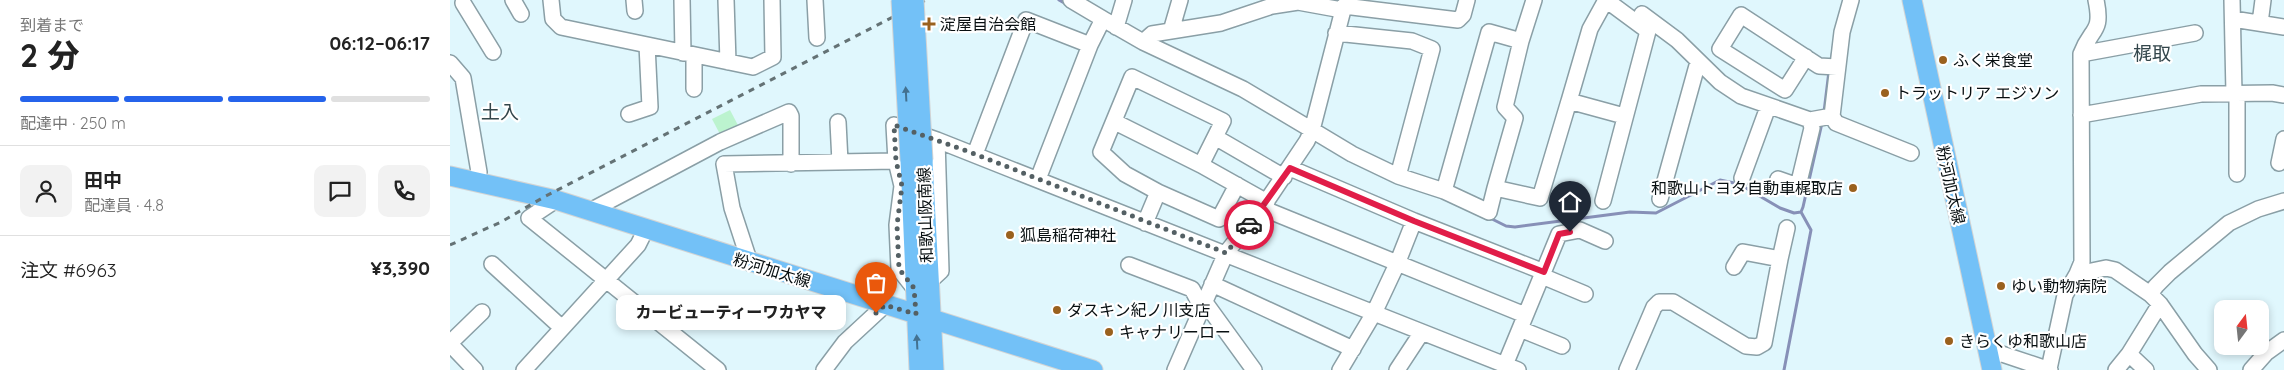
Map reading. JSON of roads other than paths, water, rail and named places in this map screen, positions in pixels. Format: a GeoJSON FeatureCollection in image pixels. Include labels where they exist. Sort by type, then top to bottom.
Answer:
{"type":"FeatureCollection","features":[{"type":"Feature","properties":{"kind":"main road","name":"和歌山阪南線"},"geometry":{"type":"LineString","coordinates":[[901,0],[910,161],[923,316],[934,370]]}},
{"type":"Feature","properties":{"kind":"main road","name":"和歌山阪南線"},"geometry":{"type":"LineString","coordinates":[[910,161],[914,0]]}},
{"type":"Feature","properties":{"kind":"main road","name":"粉河加太線"},"geometry":{"type":"LineString","coordinates":[[1912,0],[1990,363]]}},
{"type":"Feature","properties":{"kind":"main road","name":"粉河加太線"},"geometry":{"type":"LineString","coordinates":[[450,176],[556,200],[750,263],[1093,370]]}},
{"type":"Feature","properties":{"kind":"main road","name":"和歌山阪南線"},"geometry":{"type":"LineString","coordinates":[[919,370],[923,316]]}},
{"type":"Feature","properties":{"kind":"street"},"geometry":{"type":"LineString","coordinates":[[513,0],[521,14]]}},
{"type":"Feature","properties":{"kind":"street"},"geometry":{"type":"LineString","coordinates":[[552,0],[553,19],[561,27],[753,67],[773,57],[772,0]]}},
{"type":"Feature","properties":{"kind":"street"},"geometry":{"type":"LineString","coordinates":[[682,0],[694,90]]}},
{"type":"Feature","properties":{"kind":"street"},"geometry":{"type":"LineString","coordinates":[[726,0],[728,62]]}},
{"type":"Feature","properties":{"kind":"street"},"geometry":{"type":"LineString","coordinates":[[815,0],[817,38]]}},
{"type":"Feature","properties":{"kind":"street"},"geometry":{"type":"LineString","coordinates":[[1071,0],[1144,42],[1243,89],[1352,154],[1398,176],[1444,191],[1489,212],[1515,118],[1505,107],[1521,41],[1534,0]]}},
{"type":"Feature","properties":{"kind":"street"},"geometry":{"type":"LineString","coordinates":[[1038,179],[1090,45],[1109,23],[1124,0]]}},
{"type":"Feature","properties":{"kind":"street"},"geometry":{"type":"LineString","coordinates":[[1171,31],[1180,0]]}},
{"type":"Feature","properties":{"kind":"street"},"geometry":{"type":"LineString","coordinates":[[1175,370],[1226,253],[1265,205],[1312,130],[1344,6],[1458,20],[1463,15],[1467,0]]}},
{"type":"Feature","properties":{"kind":"street"},"geometry":{"type":"LineString","coordinates":[[1495,188],[1540,198],[1590,29],[1606,0],[1648,31],[1603,201]]}},
{"type":"Feature","properties":{"kind":"street"},"geometry":{"type":"LineString","coordinates":[[1623,0],[1676,40],[1698,62],[1741,96],[1768,107],[1822,118],[1911,153]]}},
{"type":"Feature","properties":{"kind":"street"},"geometry":{"type":"LineString","coordinates":[[1778,179],[1798,186],[1812,128],[1822,118],[1833,66],[1851,0]]}},
{"type":"Feature","properties":{"kind":"street"},"geometry":{"type":"LineString","coordinates":[[1990,363],[2002,354],[2049,370],[2065,294],[2078,274],[2082,262],[2081,54],[2085,44],[2097,29],[2100,18],[2096,0]]}},
{"type":"Feature","properties":{"kind":"street"},"geometry":{"type":"LineString","coordinates":[[2232,0],[2237,174]]}},
{"type":"Feature","properties":{"kind":"street"},"geometry":{"type":"LineString","coordinates":[[2260,23],[2263,0]]}},
{"type":"Feature","properties":{"kind":"street"},"geometry":{"type":"LineString","coordinates":[[1144,42],[1152,34],[1221,23],[1272,6],[1298,2],[1342,10]]}},
{"type":"Feature","properties":{"kind":"street"},"geometry":{"type":"LineString","coordinates":[[458,4],[493,52]]}},
{"type":"Feature","properties":{"kind":"street"},"geometry":{"type":"LineString","coordinates":[[1806,58],[1785,90],[1720,49],[1741,15],[1819,66],[1833,66]]}},
{"type":"Feature","properties":{"kind":"street"},"geometry":{"type":"LineString","coordinates":[[2233,19],[2284,27]]}},
{"type":"Feature","properties":{"kind":"street"},"geometry":{"type":"LineString","coordinates":[[975,154],[1026,20],[1090,45]]}},
{"type":"Feature","properties":{"kind":"street"},"geometry":{"type":"LineString","coordinates":[[1444,191],[1489,32],[1521,41]]}},
{"type":"Feature","properties":{"kind":"street"},"geometry":{"type":"LineString","coordinates":[[1336,33],[1412,41],[1432,49],[1398,176]]}},
{"type":"Feature","properties":{"kind":"street"},"geometry":{"type":"LineString","coordinates":[[2081,54],[2195,33]]}},
{"type":"Feature","properties":{"kind":"street"},"geometry":{"type":"LineString","coordinates":[[629,114],[650,107],[647,45]]}},
{"type":"Feature","properties":{"kind":"street"},"geometry":{"type":"LineString","coordinates":[[1660,199],[1698,62]]}},
{"type":"Feature","properties":{"kind":"street"},"geometry":{"type":"LineString","coordinates":[[450,63],[463,78],[479,172],[478,181]]}},
{"type":"Feature","properties":{"kind":"street"},"geometry":{"type":"LineString","coordinates":[[1200,165],[1223,121],[1132,78],[1101,152],[1125,174],[1158,192],[1219,218],[1237,185]]}},
{"type":"Feature","properties":{"kind":"street"},"geometry":{"type":"LineString","coordinates":[[2081,115],[2201,94],[2272,93],[2284,95]]}},
{"type":"Feature","properties":{"kind":"street"},"geometry":{"type":"LineString","coordinates":[[1569,101],[1624,116]]}},
{"type":"Feature","properties":{"kind":"street"},"geometry":{"type":"LineString","coordinates":[[1742,178],[1768,107]]}},
{"type":"Feature","properties":{"kind":"street"},"geometry":{"type":"LineString","coordinates":[[590,211],[720,142],[788,112],[791,116],[791,164]]}},
{"type":"Feature","properties":{"kind":"street"},"geometry":{"type":"LineString","coordinates":[[838,122],[840,162]]}},
{"type":"Feature","properties":{"kind":"street"},"geometry":{"type":"LineString","coordinates":[[1115,122],[1237,185],[1265,205],[1523,322],[1562,346]]}},
{"type":"Feature","properties":{"kind":"street"},"geometry":{"type":"LineString","coordinates":[[937,140],[941,271],[921,286],[899,269],[897,225],[902,186],[910,161],[894,125],[937,140],[975,154],[1512,367],[1523,322],[1559,234],[1580,230],[1605,241]]}},
{"type":"Feature","properties":{"kind":"street"},"geometry":{"type":"LineString","coordinates":[[1216,137],[1287,172],[1414,221],[1543,274],[1584,294]]}},
{"type":"Feature","properties":{"kind":"street"},"geometry":{"type":"LineString","coordinates":[[2279,163],[2284,139]]}},
{"type":"Feature","properties":{"kind":"street"},"geometry":{"type":"LineString","coordinates":[[750,263],[732,208],[724,164],[910,161]]}},
{"type":"Feature","properties":{"kind":"street"},"geometry":{"type":"LineString","coordinates":[[1145,223],[1158,192]]}},
{"type":"Feature","properties":{"kind":"street"},"geometry":{"type":"LineString","coordinates":[[556,200],[529,218],[718,370]]}},
{"type":"Feature","properties":{"kind":"street"},"geometry":{"type":"LineString","coordinates":[[2116,370],[2129,354],[2155,299],[2156,286],[2229,223],[2258,209],[2284,201]]}},
{"type":"Feature","properties":{"kind":"street"},"geometry":{"type":"LineString","coordinates":[[1340,370],[1374,313],[1397,264],[1414,221]]}},
{"type":"Feature","properties":{"kind":"street"},"geometry":{"type":"LineString","coordinates":[[1627,370],[1654,307],[1659,302],[1672,302],[1746,346],[1757,347],[1764,342],[1787,228]]}},
{"type":"Feature","properties":{"kind":"street"},"geometry":{"type":"LineString","coordinates":[[524,370],[638,244],[646,229]]}},
{"type":"Feature","properties":{"kind":"street"},"geometry":{"type":"LineString","coordinates":[[1734,267],[1743,252],[1780,259]]}},
{"type":"Feature","properties":{"kind":"street"},"geometry":{"type":"LineString","coordinates":[[492,264],[562,328]]}},
{"type":"Feature","properties":{"kind":"street"},"geometry":{"type":"LineString","coordinates":[[1129,265],[1192,289],[1251,367],[1264,370]]}},
{"type":"Feature","properties":{"kind":"street"},"geometry":{"type":"LineString","coordinates":[[2078,274],[2106,268],[2116,270],[2155,299],[2209,370]]}},
{"type":"Feature","properties":{"kind":"street"},"geometry":{"type":"LineString","coordinates":[[1212,284],[1352,349]]}},
{"type":"Feature","properties":{"kind":"street"},"geometry":{"type":"LineString","coordinates":[[824,370],[846,342],[885,305]]}},
{"type":"Feature","properties":{"kind":"street"},"geometry":{"type":"LineString","coordinates":[[475,370],[450,344],[482,312]]}},
{"type":"Feature","properties":{"kind":"street"},"geometry":{"type":"LineString","coordinates":[[1396,370],[1422,332]]}},
{"type":"Feature","properties":{"kind":"street"},"geometry":{"type":"LineString","coordinates":[[2251,370],[2266,353],[2284,340]]}},
{"type":"Feature","properties":{"kind":"street"},"geometry":{"type":"LineString","coordinates":[[2129,354],[2146,370]]}},
{"type":"Feature","properties":{"kind":"waterway"},"geometry":{"type":"LineString","coordinates":[[1059,0],[1066,4]]}},
{"type":"Feature","properties":{"kind":"waterway"},"geometry":{"type":"LineString","coordinates":[[1831,62],[1835,36]]}},
{"type":"Feature","properties":{"kind":"waterway"},"geometry":{"type":"LineString","coordinates":[[1824,112],[1829,71]]}},
{"type":"Feature","properties":{"kind":"waterway"},"geometry":{"type":"LineString","coordinates":[[1801,212],[1822,123]]}},
{"type":"Feature","properties":{"kind":"waterway"},"geometry":{"type":"LineString","coordinates":[[1488,217],[1506,226],[1515,227],[1630,212],[1656,213],[1720,180],[1739,184],[1780,208],[1794,213],[1801,212]]}},
{"type":"Feature","properties":{"kind":"waterway"},"geometry":{"type":"LineString","coordinates":[[1784,370],[1811,230],[1801,212]]}},
{"type":"Feature","properties":{"kind":"railway"},"geometry":{"type":"LineString","coordinates":[[450,245],[501,222],[544,197],[926,0]]}},
{"type":"Feature","properties":{"kind":"place","name":"淀屋自治会館"},"geometry":{"type":"Point","coordinates":[929,24]}},
{"type":"Feature","properties":{"kind":"place","name":"ふく栄食堂"},"geometry":{"type":"Point","coordinates":[1943,60]}},
{"type":"Feature","properties":{"kind":"place","name":"トラットリア エジソン"},"geometry":{"type":"Point","coordinates":[1885,93]}},
{"type":"Feature","properties":{"kind":"place","name":"和歌山トヨタ自動車梶取店"},"geometry":{"type":"Point","coordinates":[1853,188]}},
{"type":"Feature","properties":{"kind":"place","name":"狐島稲荷神社"},"geometry":{"type":"Point","coordinates":[1010,235]}},
{"type":"Feature","properties":{"kind":"place","name":"ゆい動物病院"},"geometry":{"type":"Point","coordinates":[2001,286]}},
{"type":"Feature","properties":{"kind":"place","name":"ダスキン紀ノ川支店"},"geometry":{"type":"Point","coordinates":[1057,310]}},
{"type":"Feature","properties":{"kind":"place","name":"カービューティーワカヤマ"},"geometry":{"type":"Point","coordinates":[876,313]}},
{"type":"Feature","properties":{"kind":"place","name":"キャナリーロー"},"geometry":{"type":"Point","coordinates":[1109,332]}},
{"type":"Feature","properties":{"kind":"place","name":"きらくゆ和歌山店"},"geometry":{"type":"Point","coordinates":[1949,341]}},
{"type":"Feature","properties":{"kind":"district","name":"梶取"},"geometry":{"type":"Point","coordinates":[2152,53]}},
{"type":"Feature","properties":{"kind":"district","name":"土入"},"geometry":{"type":"Point","coordinates":[500,112]}}]}
